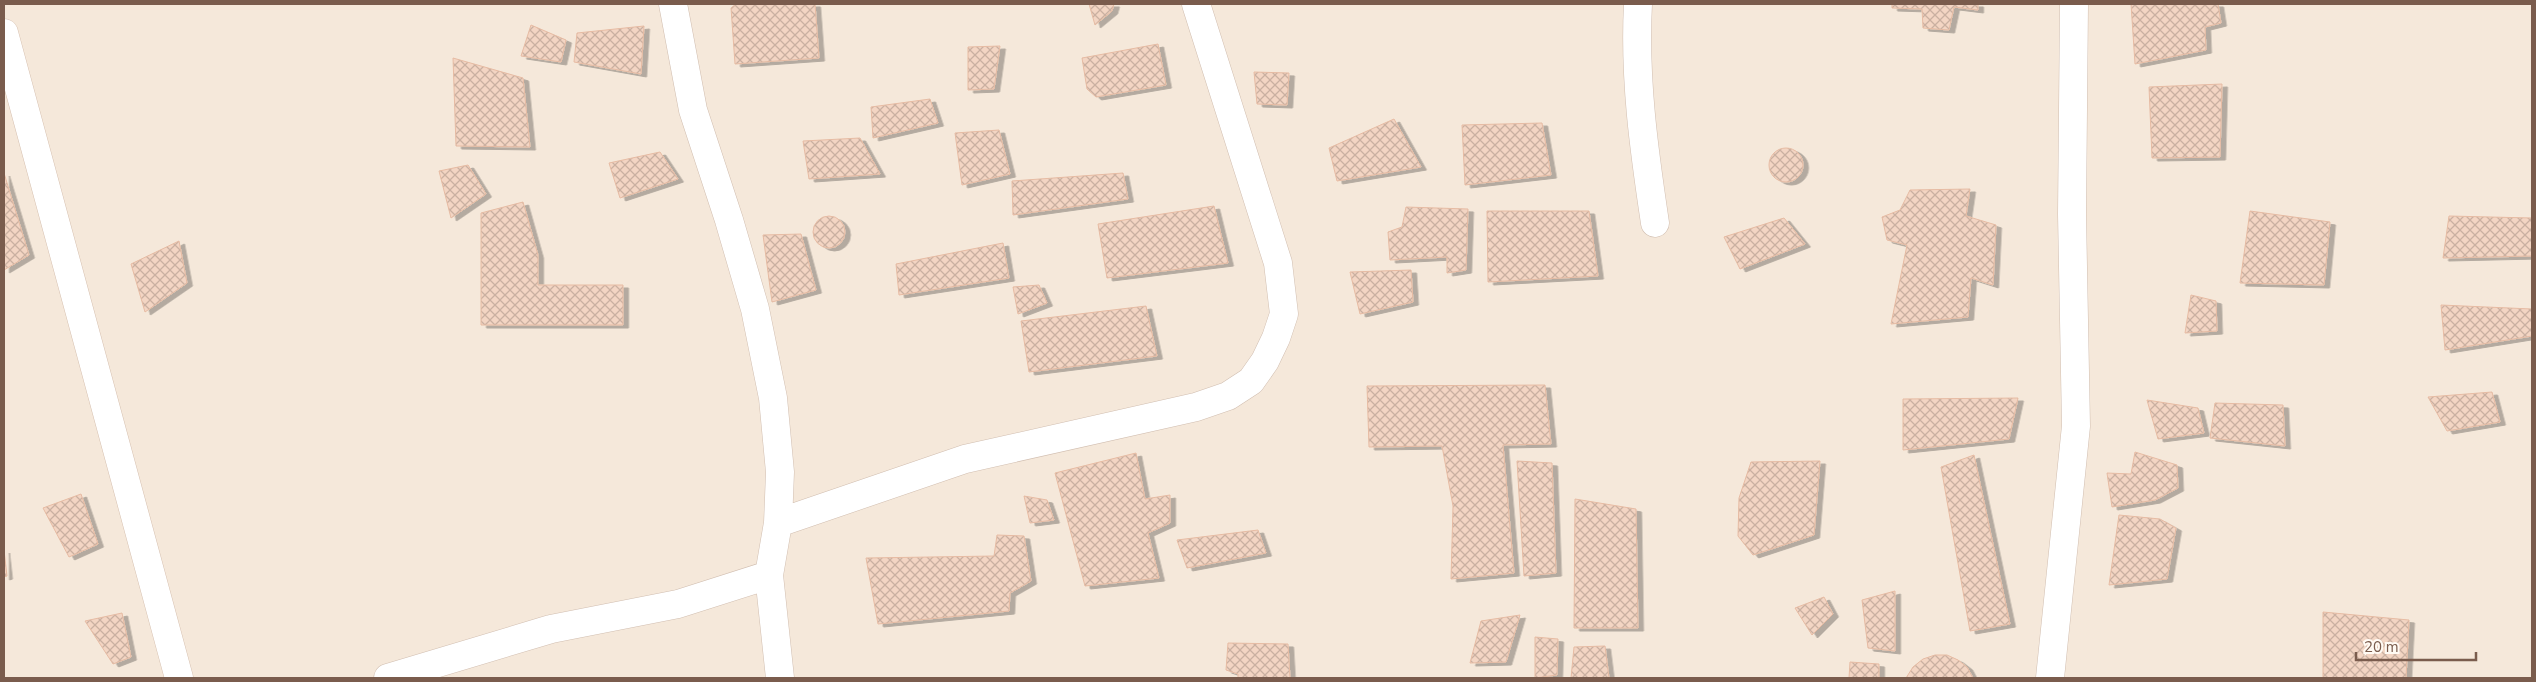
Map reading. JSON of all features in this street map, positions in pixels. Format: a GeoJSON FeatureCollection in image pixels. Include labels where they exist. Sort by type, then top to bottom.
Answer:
{"type":"FeatureCollection","features":[{"type":"Feature","properties":{"kind":"street"},"geometry":{"type":"LineString","coordinates":[[673,4],[693,110],[730,220],[755,309],[774,398],[780,472],[778,523],[769,574],[780,678]]}},
{"type":"Feature","properties":{"kind":"street"},"geometry":{"type":"LineString","coordinates":[[778,523],[966,459],[1196,406],[1228,396],[1251,381],[1265,361],[1276,338],[1284,314],[1278,263],[1196,4]]}},
{"type":"Feature","properties":{"kind":"street"},"geometry":{"type":"LineString","coordinates":[[1638,4],[1635,45],[1640,121],[1655,223]]}},
{"type":"Feature","properties":{"kind":"street"},"geometry":{"type":"LineString","coordinates":[[2050,678],[2076,426],[2072,214],[2074,4]]}},
{"type":"Feature","properties":{"kind":"street"},"geometry":{"type":"LineString","coordinates":[[4,33],[136,526],[179,678]]}},
{"type":"Feature","properties":{"kind":"street"},"geometry":{"type":"LineString","coordinates":[[388,678],[551,629],[678,604],[769,574]]}},
{"type":"Feature","properties":{"kind":"shaded area"},"geometry":{"type":"Polygon","coordinates":[[[4,4],[2532,4],[2532,678],[4,678],[4,4]]]}},
{"type":"Feature","properties":{"kind":"building"},"geometry":{"type":"Polygon","coordinates":[[[736,4],[815,4],[819,58],[735,64],[731,8],[736,4]]]}},
{"type":"Feature","properties":{"kind":"building"},"geometry":{"type":"Polygon","coordinates":[[[1089,4],[1114,4],[1112,11],[1095,25],[1089,4]]]}},
{"type":"Feature","properties":{"kind":"building"},"geometry":{"type":"Polygon","coordinates":[[[1892,4],[1978,4],[1978,10],[1954,7],[1949,30],[1923,28],[1922,9],[1892,8],[1892,4]]]}},
{"type":"Feature","properties":{"kind":"building"},"geometry":{"type":"Polygon","coordinates":[[[2131,4],[2218,4],[2221,23],[2205,27],[2206,50],[2135,64],[2131,4]]]}},
{"type":"Feature","properties":{"kind":"building"},"geometry":{"type":"Polygon","coordinates":[[[531,25],[566,40],[561,62],[521,56],[531,25]]]}},
{"type":"Feature","properties":{"kind":"building"},"geometry":{"type":"Polygon","coordinates":[[[644,26],[641,74],[574,62],[577,33],[644,26]]]}},
{"type":"Feature","properties":{"kind":"building"},"geometry":{"type":"Polygon","coordinates":[[[1158,44],[1166,85],[1096,97],[1087,89],[1082,58],[1158,44]]]}},
{"type":"Feature","properties":{"kind":"building"},"geometry":{"type":"Polygon","coordinates":[[[1000,46],[994,89],[968,90],[968,47],[1000,46]]]}},
{"type":"Feature","properties":{"kind":"building"},"geometry":{"type":"Polygon","coordinates":[[[453,58],[523,78],[530,147],[456,146],[453,58]]]}},
{"type":"Feature","properties":{"kind":"building"},"geometry":{"type":"Polygon","coordinates":[[[1254,72],[1289,73],[1287,105],[1257,104],[1254,72]]]}},
{"type":"Feature","properties":{"kind":"building"},"geometry":{"type":"Polygon","coordinates":[[[2222,84],[2220,157],[2152,158],[2149,87],[2222,84]]]}},
{"type":"Feature","properties":{"kind":"building"},"geometry":{"type":"Polygon","coordinates":[[[930,99],[938,123],[873,138],[871,107],[930,99]]]}},
{"type":"Feature","properties":{"kind":"building"},"geometry":{"type":"Polygon","coordinates":[[[1394,119],[1421,167],[1337,181],[1329,148],[1394,119]]]}},
{"type":"Feature","properties":{"kind":"building"},"geometry":{"type":"Polygon","coordinates":[[[1542,123],[1551,175],[1465,185],[1462,125],[1542,123]]]}},
{"type":"Feature","properties":{"kind":"building"},"geometry":{"type":"Polygon","coordinates":[[[999,130],[1010,174],[962,185],[955,133],[999,130]]]}},
{"type":"Feature","properties":{"kind":"building"},"geometry":{"type":"Polygon","coordinates":[[[860,138],[880,174],[809,179],[803,141],[860,138]]]}},
{"type":"Feature","properties":{"kind":"building"},"geometry":{"type":"Polygon","coordinates":[[[1786,148],[1798,153],[1803,165],[1798,177],[1786,182],[1774,177],[1769,165],[1774,153],[1786,148]]]}},
{"type":"Feature","properties":{"kind":"building"},"geometry":{"type":"Polygon","coordinates":[[[660,152],[678,179],[620,198],[609,163],[660,152]]]}},
{"type":"Feature","properties":{"kind":"building"},"geometry":{"type":"Polygon","coordinates":[[[468,165],[486,194],[451,218],[439,171],[468,165]]]}},
{"type":"Feature","properties":{"kind":"building"},"geometry":{"type":"Polygon","coordinates":[[[4,173],[29,255],[4,270],[4,173]]]}},
{"type":"Feature","properties":{"kind":"building"},"geometry":{"type":"Polygon","coordinates":[[[1123,173],[1128,199],[1013,215],[1012,181],[1123,173]]]}},
{"type":"Feature","properties":{"kind":"building"},"geometry":{"type":"Polygon","coordinates":[[[1970,189],[1966,216],[1996,225],[1993,285],[1971,278],[1968,317],[1891,324],[1907,245],[1887,240],[1882,217],[1900,210],[1910,190],[1970,189]]]}},
{"type":"Feature","properties":{"kind":"building"},"geometry":{"type":"Polygon","coordinates":[[[523,202],[538,255],[538,285],[623,285],[623,325],[481,325],[481,213],[523,202]]]}},
{"type":"Feature","properties":{"kind":"building"},"geometry":{"type":"Polygon","coordinates":[[[1214,206],[1228,263],[1107,278],[1098,224],[1214,206]]]}},
{"type":"Feature","properties":{"kind":"building"},"geometry":{"type":"Polygon","coordinates":[[[1406,207],[1468,209],[1466,270],[1447,273],[1447,257],[1390,260],[1388,232],[1402,227],[1406,207]]]}},
{"type":"Feature","properties":{"kind":"building"},"geometry":{"type":"Polygon","coordinates":[[[1487,211],[1589,211],[1598,276],[1488,282],[1487,211]]]}},
{"type":"Feature","properties":{"kind":"building"},"geometry":{"type":"Polygon","coordinates":[[[2250,211],[2330,222],[2324,285],[2240,283],[2250,211]]]}},
{"type":"Feature","properties":{"kind":"building"},"geometry":{"type":"Polygon","coordinates":[[[829,216],[835,217],[840,221],[844,226],[844,238],[840,243],[835,247],[829,248],[823,247],[818,243],[814,238],[813,232],[814,226],[818,221],[823,217],[829,216]]]}},
{"type":"Feature","properties":{"kind":"building"},"geometry":{"type":"Polygon","coordinates":[[[2449,216],[2532,218],[2532,256],[2443,258],[2449,216]]]}},
{"type":"Feature","properties":{"kind":"building"},"geometry":{"type":"Polygon","coordinates":[[[1784,218],[1805,244],[1740,269],[1724,237],[1784,218]]]}},
{"type":"Feature","properties":{"kind":"building"},"geometry":{"type":"Polygon","coordinates":[[[801,234],[816,290],[772,302],[763,235],[801,234]]]}},
{"type":"Feature","properties":{"kind":"building"},"geometry":{"type":"Polygon","coordinates":[[[179,241],[187,283],[145,312],[131,264],[179,241]]]}},
{"type":"Feature","properties":{"kind":"building"},"geometry":{"type":"Polygon","coordinates":[[[1003,243],[1009,278],[899,295],[896,264],[1003,243]]]}},
{"type":"Feature","properties":{"kind":"building"},"geometry":{"type":"Polygon","coordinates":[[[1411,270],[1413,302],[1360,314],[1350,272],[1411,270]]]}},
{"type":"Feature","properties":{"kind":"building"},"geometry":{"type":"Polygon","coordinates":[[[1039,285],[1047,303],[1018,314],[1013,287],[1039,285]]]}},
{"type":"Feature","properties":{"kind":"building"},"geometry":{"type":"Polygon","coordinates":[[[2191,295],[2216,301],[2217,331],[2185,333],[2191,295]]]}},
{"type":"Feature","properties":{"kind":"building"},"geometry":{"type":"Polygon","coordinates":[[[2441,305],[2532,309],[2532,336],[2445,350],[2441,305]]]}},
{"type":"Feature","properties":{"kind":"building"},"geometry":{"type":"Polygon","coordinates":[[[1146,306],[1157,356],[1029,372],[1021,321],[1146,306]]]}},
{"type":"Feature","properties":{"kind":"building"},"geometry":{"type":"Polygon","coordinates":[[[1545,385],[1551,444],[1503,445],[1514,573],[1451,579],[1453,506],[1442,446],[1369,447],[1367,386],[1545,385]]]}},
{"type":"Feature","properties":{"kind":"building"},"geometry":{"type":"Polygon","coordinates":[[[2492,392],[2500,422],[2447,431],[2428,397],[2492,392]]]}},
{"type":"Feature","properties":{"kind":"building"},"geometry":{"type":"Polygon","coordinates":[[[2018,398],[2009,439],[1903,450],[1903,399],[2018,398]]]}},
{"type":"Feature","properties":{"kind":"building"},"geometry":{"type":"Polygon","coordinates":[[[2147,400],[2198,408],[2204,433],[2158,439],[2147,400]]]}},
{"type":"Feature","properties":{"kind":"building"},"geometry":{"type":"Polygon","coordinates":[[[2215,403],[2283,405],[2285,446],[2210,438],[2215,403]]]}},
{"type":"Feature","properties":{"kind":"building"},"geometry":{"type":"Polygon","coordinates":[[[2135,452],[2177,465],[2178,488],[2155,500],[2112,507],[2107,473],[2131,474],[2135,452]]]}},
{"type":"Feature","properties":{"kind":"building"},"geometry":{"type":"Polygon","coordinates":[[[1136,453],[1145,499],[1170,495],[1170,523],[1148,533],[1159,578],[1085,586],[1055,473],[1136,453]]]}},
{"type":"Feature","properties":{"kind":"building"},"geometry":{"type":"Polygon","coordinates":[[[1974,455],[2010,624],[1970,631],[1941,467],[1974,455]]]}},
{"type":"Feature","properties":{"kind":"building"},"geometry":{"type":"Polygon","coordinates":[[[1517,461],[1552,463],[1556,573],[1524,576],[1517,461]]]}},
{"type":"Feature","properties":{"kind":"building"},"geometry":{"type":"Polygon","coordinates":[[[1820,461],[1814,535],[1753,555],[1738,536],[1739,498],[1751,462],[1820,461]]]}},
{"type":"Feature","properties":{"kind":"building"},"geometry":{"type":"Polygon","coordinates":[[[81,494],[98,544],[69,557],[43,508],[81,494]]]}},
{"type":"Feature","properties":{"kind":"building"},"geometry":{"type":"Polygon","coordinates":[[[1024,496],[1047,500],[1054,520],[1030,523],[1024,496]]]}},
{"type":"Feature","properties":{"kind":"building"},"geometry":{"type":"Polygon","coordinates":[[[1575,499],[1636,509],[1638,628],[1574,628],[1575,499]]]}},
{"type":"Feature","properties":{"kind":"building"},"geometry":{"type":"Polygon","coordinates":[[[2119,515],[2160,519],[2176,528],[2167,579],[2109,585],[2119,515]]]}},
{"type":"Feature","properties":{"kind":"building"},"geometry":{"type":"Polygon","coordinates":[[[1258,530],[1266,553],[1187,568],[1177,540],[1258,530]]]}},
{"type":"Feature","properties":{"kind":"building"},"geometry":{"type":"Polygon","coordinates":[[[997,535],[1024,536],[1031,581],[1010,593],[1009,611],[878,624],[866,558],[994,556],[997,535]]]}},
{"type":"Feature","properties":{"kind":"building"},"geometry":{"type":"Polygon","coordinates":[[[4,550],[7,576],[4,577],[4,550]]]}},
{"type":"Feature","properties":{"kind":"building"},"geometry":{"type":"Polygon","coordinates":[[[1895,591],[1895,651],[1868,648],[1862,600],[1895,591]]]}},
{"type":"Feature","properties":{"kind":"building"},"geometry":{"type":"Polygon","coordinates":[[[1824,597],[1833,614],[1812,635],[1795,608],[1824,597]]]}},
{"type":"Feature","properties":{"kind":"building"},"geometry":{"type":"Polygon","coordinates":[[[2323,612],[2409,620],[2406,678],[2323,678],[2323,612]]]}},
{"type":"Feature","properties":{"kind":"building"},"geometry":{"type":"Polygon","coordinates":[[[122,613],[131,657],[113,664],[85,621],[122,613]]]}},
{"type":"Feature","properties":{"kind":"building"},"geometry":{"type":"Polygon","coordinates":[[[1520,615],[1506,662],[1470,663],[1481,621],[1520,615]]]}},
{"type":"Feature","properties":{"kind":"building"},"geometry":{"type":"Polygon","coordinates":[[[1535,637],[1558,639],[1557,675],[1535,678],[1535,637]]]}},
{"type":"Feature","properties":{"kind":"building"},"geometry":{"type":"Polygon","coordinates":[[[1228,643],[1288,644],[1290,678],[1238,678],[1238,674],[1226,670],[1228,643]]]}},
{"type":"Feature","properties":{"kind":"building"},"geometry":{"type":"Polygon","coordinates":[[[1605,646],[1609,678],[1571,678],[1574,647],[1605,646]]]}},
{"type":"Feature","properties":{"kind":"building"},"geometry":{"type":"Polygon","coordinates":[[[1935,655],[1947,655],[1958,660],[1967,667],[1973,678],[1906,678],[1913,667],[1923,659],[1935,655]]]}},
{"type":"Feature","properties":{"kind":"building"},"geometry":{"type":"Polygon","coordinates":[[[1850,662],[1879,664],[1879,678],[1849,678],[1850,662]]]}}]}
